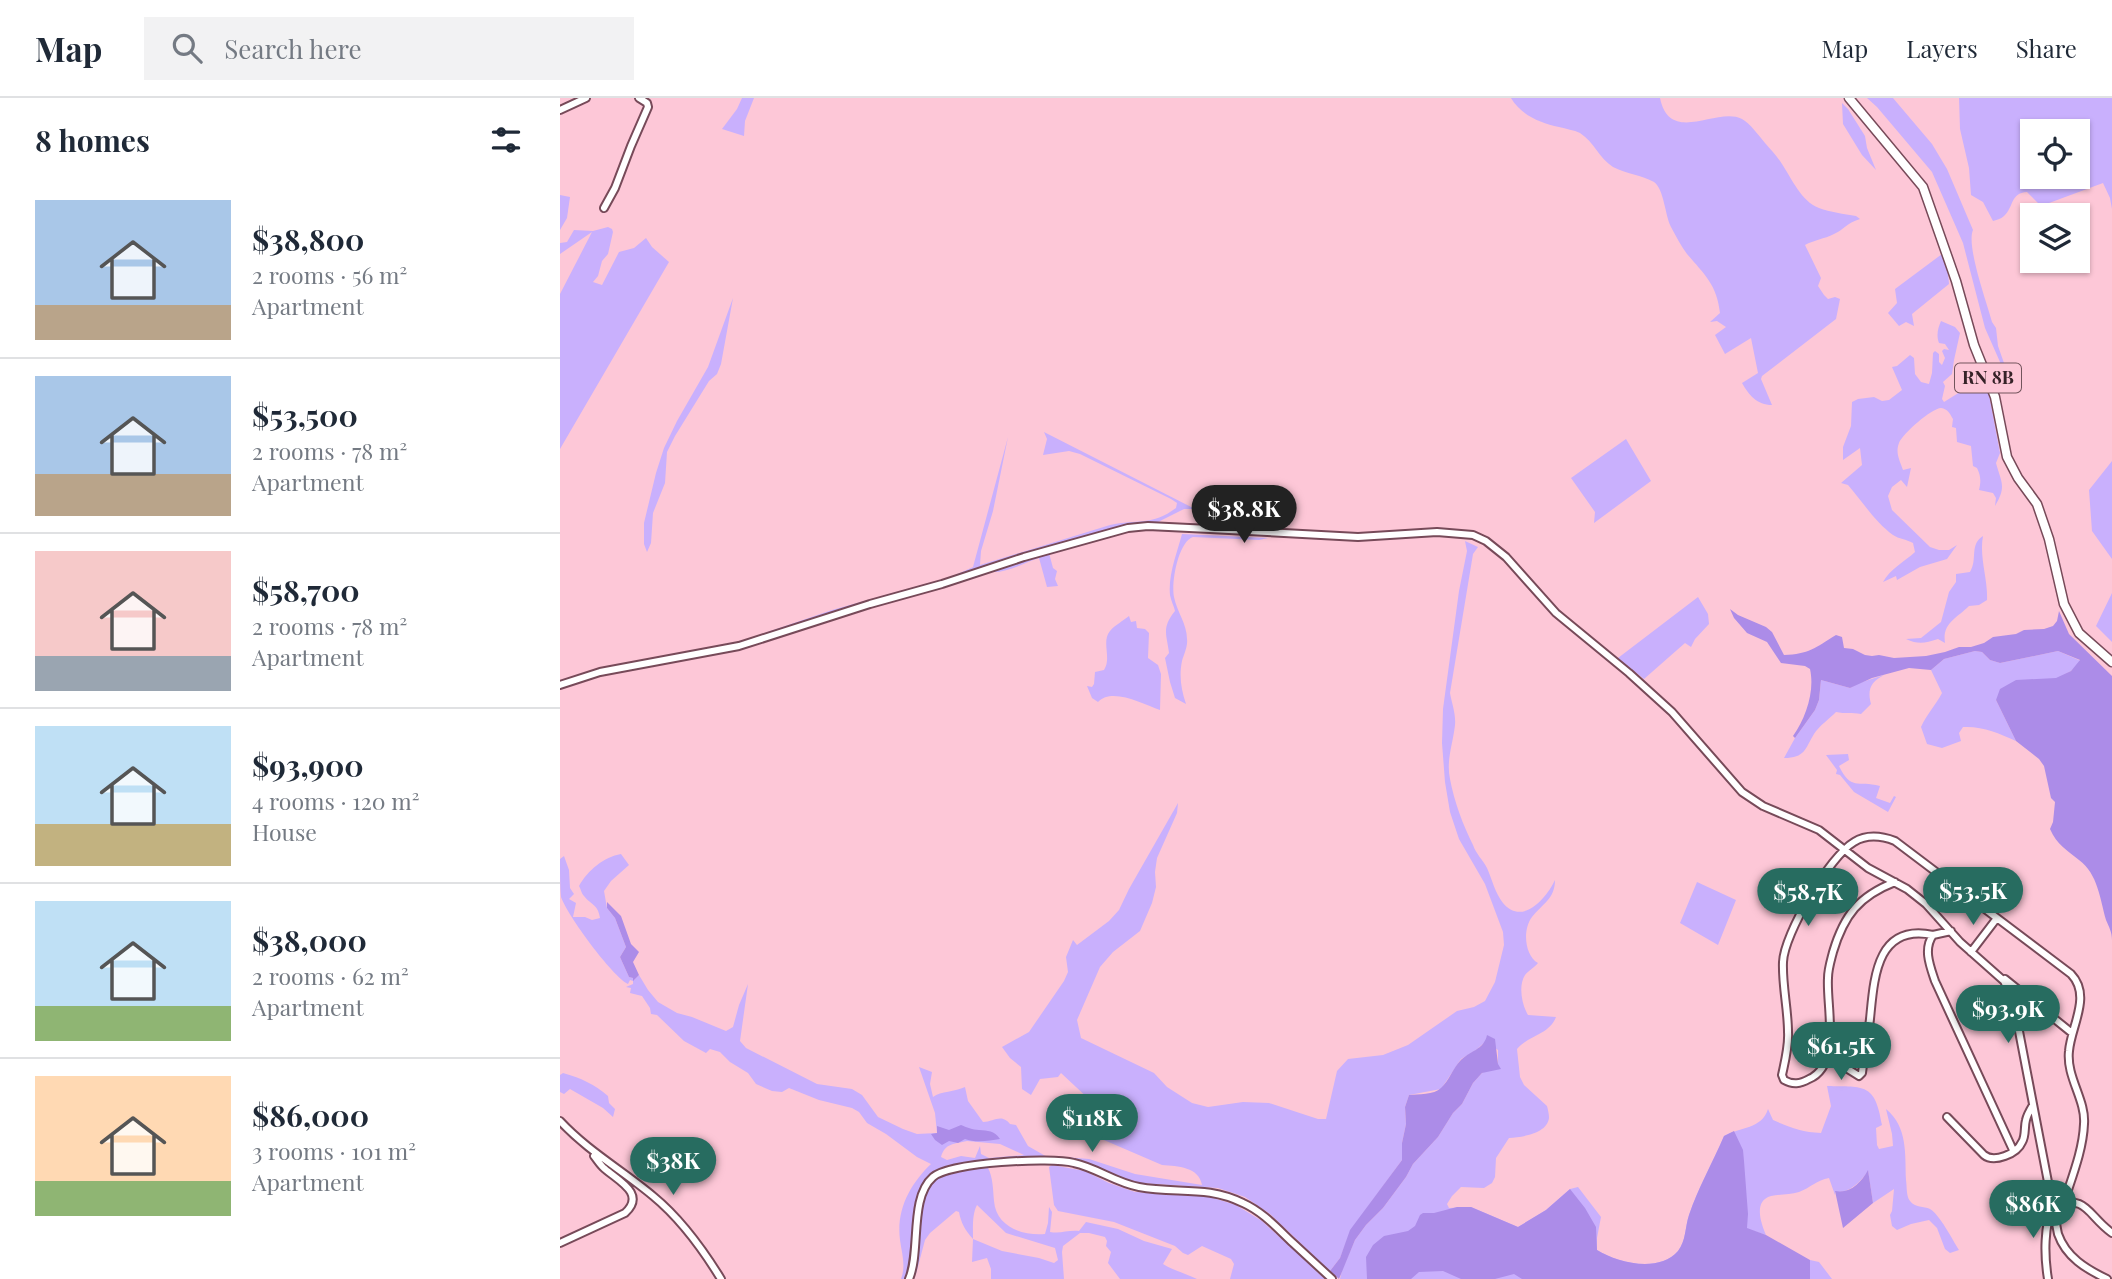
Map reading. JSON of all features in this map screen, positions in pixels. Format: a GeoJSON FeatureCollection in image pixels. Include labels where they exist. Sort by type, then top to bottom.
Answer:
{"type":"FeatureCollection","features":[{"type":"Feature","properties":{"kind":"main road","name":"RN 8B"},"geometry":{"type":"LineString","coordinates":[[1849,98],[1923,187],[1956,281],[1974,345],[1995,397],[2007,457],[2037,504],[2049,539],[2064,604],[2079,633],[2112,662]]}},
{"type":"Feature","properties":{"kind":"street"},"geometry":{"type":"LineString","coordinates":[[560,110],[586,98]]}},
{"type":"Feature","properties":{"kind":"street"},"geometry":{"type":"LineString","coordinates":[[604,208],[648,107],[647,103],[639,98]]}},
{"type":"Feature","properties":{"kind":"street"},"geometry":{"type":"LineString","coordinates":[[560,685],[600,672],[739,646],[1024,556],[1128,528],[1210,529],[1358,537],[1454,532],[1473,535],[1486,541],[1506,557],[1556,613],[1672,712],[1742,792],[1763,806],[1819,830],[1868,868],[1917,896],[1971,952],[2072,1033]]}},
{"type":"Feature","properties":{"kind":"street"},"geometry":{"type":"LineString","coordinates":[[1895,882],[1861,900],[1849,915],[1834,948],[1828,979],[1831,1023],[1829,1045],[1822,1069],[1813,1078],[1793,1084],[1784,1080],[1782,1075],[1788,1033],[1783,961],[1790,933],[1815,889],[1853,842],[1879,836],[1895,841],[2074,977],[2079,986],[2079,1012],[2069,1053],[2070,1072],[2085,1120],[2081,1145],[2063,1202]]}},
{"type":"Feature","properties":{"kind":"street"},"geometry":{"type":"LineString","coordinates":[[1971,952],[1997,918]]}},
{"type":"Feature","properties":{"kind":"street"},"geometry":{"type":"LineString","coordinates":[[1829,1045],[1843,1066],[1860,1076],[1867,1042],[1874,978],[1887,949],[1901,936],[1911,933],[1933,935],[1951,932]]}},
{"type":"Feature","properties":{"kind":"street"},"geometry":{"type":"LineString","coordinates":[[1933,935],[1928,941],[1930,968],[2013,1150]]}},
{"type":"Feature","properties":{"kind":"street"},"geometry":{"type":"LineString","coordinates":[[1998,974],[2010,994],[2058,1234],[2068,1253],[2086,1268],[2107,1279]]}},
{"type":"Feature","properties":{"kind":"street"},"geometry":{"type":"LineString","coordinates":[[1947,1117],[1989,1159],[1998,1158],[2020,1145],[2033,1105]]}},
{"type":"Feature","properties":{"kind":"street"},"geometry":{"type":"LineString","coordinates":[[560,1121],[589,1149],[654,1197],[692,1236],[721,1279]]}},
{"type":"Feature","properties":{"kind":"street"},"geometry":{"type":"LineString","coordinates":[[560,1243],[625,1213],[632,1205],[629,1189],[602,1167],[589,1149]]}},
{"type":"Feature","properties":{"kind":"street"},"geometry":{"type":"LineString","coordinates":[[909,1279],[914,1263],[921,1199],[925,1187],[933,1177],[946,1170],[962,1167],[1058,1161],[1083,1165],[1122,1183],[1138,1187],[1212,1192],[1239,1201],[1263,1215],[1332,1279]]}},
{"type":"Feature","properties":{"kind":"street"},"geometry":{"type":"LineString","coordinates":[[2053,1204],[2074,1201],[2112,1233]]}},
{"type":"Feature","properties":{"kind":"street"},"geometry":{"type":"LineString","coordinates":[[2048,1279],[2048,1217],[2053,1204]]}},
{"type":"Feature","properties":{"kind":"shaded area"},"geometry":{"type":"Polygon","coordinates":[[[742,98],[754,98],[745,121],[744,136],[722,129],[742,98]]]}},
{"type":"Feature","properties":{"kind":"shaded area"},"geometry":{"type":"Polygon","coordinates":[[[1511,98],[1660,98],[1665,112],[1674,120],[1695,122],[1732,116],[1742,119],[1776,156],[1807,200],[1819,208],[1860,219],[1834,234],[1805,245],[1821,278],[1818,286],[1828,299],[1840,299],[1836,319],[1762,376],[1772,405],[1754,398],[1742,383],[1758,373],[1751,338],[1725,354],[1715,335],[1726,327],[1717,321],[1710,322],[1720,313],[1716,295],[1671,227],[1657,185],[1613,167],[1580,133],[1532,117],[1520,109],[1511,98]]]}},
{"type":"Feature","properties":{"kind":"shaded area"},"geometry":{"type":"Polygon","coordinates":[[[1867,98],[1893,98],[1932,144],[1947,169],[1973,230],[1972,248],[1982,289],[1996,328],[2004,363],[2004,384],[2000,362],[1985,328],[1963,243],[1932,172],[1867,98]]]}},
{"type":"Feature","properties":{"kind":"shaded area"},"geometry":{"type":"Polygon","coordinates":[[[1959,98],[2112,98],[2112,209],[2103,183],[2090,188],[2090,119],[2020,119],[2020,189],[2087,189],[2049,203],[2038,203],[2027,192],[2022,193],[2015,198],[2004,216],[1993,221],[1983,202],[1971,195],[1969,168],[1960,129],[1959,98]]]}},
{"type":"Feature","properties":{"kind":"shaded area"},"geometry":{"type":"Polygon","coordinates":[[[1842,103],[1865,136],[1876,170],[1862,155],[1843,124],[1842,103]]]}},
{"type":"Feature","properties":{"kind":"shaded area"},"geometry":{"type":"Polygon","coordinates":[[[560,195],[570,197],[567,218],[560,230],[560,195]]]}},
{"type":"Feature","properties":{"kind":"shaded area"},"geometry":{"type":"Polygon","coordinates":[[[608,227],[613,232],[608,254],[593,282],[602,285],[619,252],[634,248],[646,238],[669,262],[560,449],[560,294],[592,232],[560,254],[560,243],[567,242],[574,230],[593,231],[608,227]]]}},
{"type":"Feature","properties":{"kind":"shaded area"},"geometry":{"type":"Polygon","coordinates":[[[1942,254],[1949,284],[1912,314],[1914,326],[1906,322],[1899,326],[1888,313],[1897,303],[1895,289],[1942,254]]]}},
{"type":"Feature","properties":{"kind":"shaded area"},"geometry":{"type":"Polygon","coordinates":[[[733,298],[717,374],[709,381],[667,452],[665,483],[653,513],[651,543],[647,552],[644,544],[644,523],[664,448],[708,367],[733,298]]]}},
{"type":"Feature","properties":{"kind":"shaded area"},"geometry":{"type":"Polygon","coordinates":[[[1941,321],[1955,327],[1960,333],[1952,374],[1943,382],[1945,386],[1942,399],[1944,402],[1984,377],[2000,453],[1996,463],[2002,484],[2001,494],[1995,506],[1996,498],[1993,493],[1979,490],[1980,476],[1977,468],[1973,466],[1971,446],[1957,442],[1956,428],[1952,427],[1953,419],[1948,412],[1941,408],[1925,417],[1901,439],[1898,447],[1898,457],[1903,470],[1911,468],[1907,487],[1901,480],[1892,487],[1888,496],[1892,510],[1930,547],[1949,550],[1957,545],[1947,559],[1920,567],[1897,580],[1896,576],[1883,582],[1893,569],[1915,552],[1913,543],[1886,530],[1848,485],[1841,483],[1862,465],[1860,448],[1843,460],[1843,447],[1851,426],[1852,402],[1874,397],[1882,401],[1889,400],[1902,390],[1892,367],[1910,355],[1914,358],[1915,374],[1921,382],[1929,384],[1933,353],[1935,351],[1939,354],[1939,362],[1942,365],[1945,358],[1942,351],[1949,350],[1938,340],[1941,321]]]}},
{"type":"Feature","properties":{"kind":"shaded area"},"geometry":{"type":"Polygon","coordinates":[[[1044,432],[1195,509],[1184,509],[1154,524],[1118,527],[1024,554],[941,581],[762,634],[832,610],[951,577],[973,567],[1008,437],[980,565],[1110,525],[1152,520],[1176,508],[1177,503],[1171,499],[1080,454],[1069,451],[1043,455],[1047,439],[1044,432]]]}},
{"type":"Feature","properties":{"kind":"shaded area"},"geometry":{"type":"Polygon","coordinates":[[[1626,439],[1651,481],[1594,523],[1595,512],[1571,478],[1626,439]]]}},
{"type":"Feature","properties":{"kind":"shaded area"},"geometry":{"type":"Polygon","coordinates":[[[2112,461],[2112,559],[2092,531],[2089,490],[2112,461]]]}},
{"type":"Feature","properties":{"kind":"shaded area"},"geometry":{"type":"Polygon","coordinates":[[[1182,534],[1268,538],[1259,540],[1193,537],[1183,547],[1173,591],[1187,634],[1181,672],[1186,704],[1175,698],[1165,658],[1169,653],[1166,627],[1175,611],[1170,595],[1170,580],[1182,534]]]}},
{"type":"Feature","properties":{"kind":"shaded area"},"geometry":{"type":"Polygon","coordinates":[[[1983,536],[1987,600],[1979,605],[1969,606],[1951,622],[1946,630],[1945,643],[1938,639],[1922,643],[1906,639],[1921,638],[1941,622],[1949,592],[1956,582],[1956,574],[1970,572],[1976,544],[1983,536]]]}},
{"type":"Feature","properties":{"kind":"shaded area"},"geometry":{"type":"Polygon","coordinates":[[[1465,541],[1478,547],[1473,554],[1450,693],[1455,721],[1449,759],[1450,779],[1466,829],[1503,903],[1518,912],[1525,911],[1540,902],[1555,880],[1550,897],[1529,922],[1526,942],[1530,955],[1538,963],[1525,975],[1521,990],[1528,1015],[1556,1017],[1549,1028],[1517,1049],[1520,1077],[1524,1085],[1547,1106],[1547,1123],[1533,1134],[1509,1138],[1496,1158],[1492,1183],[1484,1188],[1461,1187],[1447,1204],[1449,1208],[1471,1207],[1518,1227],[1546,1210],[1570,1189],[1578,1187],[1601,1217],[1597,1250],[1627,1262],[1660,1262],[1670,1258],[1681,1247],[1693,1205],[1724,1136],[1756,1124],[1768,1109],[1773,1120],[1808,1132],[1821,1133],[1831,1106],[1827,1086],[1851,1087],[1866,1090],[1876,1101],[1882,1125],[1876,1128],[1879,1149],[1893,1146],[1886,1109],[1893,1116],[1904,1142],[1909,1199],[1914,1205],[1934,1212],[1959,1250],[1950,1253],[1945,1249],[1937,1228],[1929,1220],[1897,1230],[1892,1226],[1890,1215],[1894,1189],[1873,1203],[1868,1171],[1854,1186],[1835,1192],[1835,1195],[1829,1178],[1799,1192],[1765,1199],[1760,1213],[1766,1235],[1747,1229],[1740,1279],[1340,1279],[1355,1240],[1366,1225],[1383,1208],[1413,1164],[1438,1137],[1462,1104],[1473,1083],[1482,1073],[1498,1064],[1498,1050],[1486,1041],[1461,1059],[1441,1089],[1409,1095],[1405,1107],[1402,1160],[1351,1230],[1340,1258],[1330,1271],[1270,1214],[1245,1197],[1218,1188],[1138,1183],[1064,1157],[1089,1159],[1135,1174],[1202,1185],[1197,1174],[1187,1169],[1162,1165],[1083,1131],[1067,1134],[1074,1106],[1085,1117],[1101,1123],[1111,1123],[1114,1111],[1091,1101],[1061,1073],[1058,1077],[1040,1079],[1031,1095],[1022,1089],[1021,1067],[1002,1047],[1029,1032],[1064,981],[1068,972],[1066,957],[1073,940],[1077,945],[1119,910],[1178,803],[1177,813],[1157,858],[1156,887],[1152,903],[1140,931],[1113,952],[1100,967],[1077,1020],[1081,1038],[1154,1073],[1167,1087],[1192,1103],[1208,1107],[1243,1102],[1269,1103],[1318,1119],[1326,1119],[1337,1071],[1348,1059],[1383,1055],[1408,1045],[1457,1011],[1485,1001],[1495,982],[1504,945],[1503,932],[1485,884],[1459,839],[1450,812],[1442,743],[1443,709],[1467,551],[1465,541]]]}},
{"type":"Feature","properties":{"kind":"shaded area"},"geometry":{"type":"Polygon","coordinates":[[[1049,553],[1053,568],[1057,571],[1055,579],[1058,586],[1047,587],[1039,558],[1009,569],[991,572],[1049,553]]]}},
{"type":"Feature","properties":{"kind":"shaded area"},"geometry":{"type":"Polygon","coordinates":[[[2112,593],[2112,642],[2096,626],[2112,593]]]}},
{"type":"Feature","properties":{"kind":"shaded area"},"geometry":{"type":"Polygon","coordinates":[[[1698,597],[1708,614],[1709,624],[1691,647],[1685,643],[1644,679],[1618,658],[1698,597]]]}},
{"type":"Feature","properties":{"kind":"shaded area"},"geometry":{"type":"Polygon","coordinates":[[[1730,609],[1772,632],[1784,655],[1806,652],[1836,635],[1842,637],[1844,648],[1865,655],[1894,658],[1926,656],[1959,647],[1971,647],[1993,637],[2016,634],[2024,630],[2044,629],[2053,626],[2059,611],[2069,634],[2112,676],[2112,940],[2090,872],[2059,843],[2050,829],[2055,802],[2051,798],[2044,766],[2016,741],[1996,700],[2000,689],[2016,680],[2056,678],[2071,671],[2080,660],[2058,651],[2000,663],[1990,660],[1982,652],[1975,651],[1944,659],[1931,670],[1909,668],[1872,678],[1850,688],[1821,680],[1815,710],[1795,738],[1793,736],[1802,721],[1810,695],[1810,669],[1781,663],[1767,642],[1747,633],[1730,609]]]}},
{"type":"Feature","properties":{"kind":"shaded area"},"geometry":{"type":"Polygon","coordinates":[[[1129,616],[1131,622],[1136,621],[1137,628],[1145,629],[1149,633],[1148,658],[1158,665],[1161,674],[1160,710],[1119,696],[1104,698],[1098,702],[1092,698],[1087,686],[1092,687],[1095,672],[1104,670],[1106,665],[1107,635],[1129,616]]]}},
{"type":"Feature","properties":{"kind":"shaded area"},"geometry":{"type":"Polygon","coordinates":[[[1975,651],[1982,652],[1990,660],[2000,663],[2058,651],[2081,661],[2071,671],[2056,679],[2040,680],[1996,700],[2016,741],[1984,729],[1963,727],[1959,733],[1961,741],[1942,748],[1927,744],[1921,727],[1942,693],[1931,670],[1944,659],[1975,651]]]}},
{"type":"Feature","properties":{"kind":"shaded area"},"geometry":{"type":"Polygon","coordinates":[[[1884,675],[1871,686],[1871,704],[1861,714],[1836,712],[1816,731],[1804,752],[1784,758],[1815,710],[1821,680],[1850,688],[1884,675]]]}},
{"type":"Feature","properties":{"kind":"shaded area"},"geometry":{"type":"Polygon","coordinates":[[[1848,754],[1849,760],[1839,766],[1843,774],[1851,782],[1880,786],[1876,798],[1890,803],[1894,796],[1896,797],[1888,812],[1854,792],[1840,775],[1836,774],[1837,770],[1826,755],[1848,754]]]}},
{"type":"Feature","properties":{"kind":"shaded area"},"geometry":{"type":"Polygon","coordinates":[[[621,854],[629,865],[604,891],[607,908],[615,918],[626,947],[620,957],[629,977],[634,980],[639,975],[658,1002],[677,1013],[726,1031],[733,1027],[748,984],[740,1041],[746,1048],[817,1084],[852,1089],[862,1095],[878,1117],[903,1129],[917,1134],[937,1133],[935,1113],[919,1067],[932,1072],[930,1084],[933,1097],[965,1087],[968,1101],[983,1122],[1004,1119],[1016,1125],[1028,1146],[1049,1158],[954,1164],[931,1174],[919,1192],[910,1263],[905,1279],[901,1279],[903,1265],[900,1218],[911,1189],[931,1164],[867,1123],[859,1112],[852,1108],[819,1100],[789,1088],[782,1092],[772,1091],[756,1084],[748,1073],[720,1052],[710,1049],[706,1053],[684,1041],[657,1015],[651,1014],[642,996],[630,993],[631,988],[626,987],[633,984],[633,981],[630,980],[628,984],[621,979],[601,958],[572,917],[561,897],[560,859],[564,856],[569,870],[570,888],[574,894],[569,899],[576,903],[573,917],[592,920],[600,918],[596,907],[583,895],[579,886],[597,865],[621,854]],[[967,1141],[951,1145],[941,1157],[947,1160],[961,1156],[975,1158],[980,1146],[981,1154],[989,1158],[1024,1155],[1000,1144],[967,1141]]]}},
{"type":"Feature","properties":{"kind":"shaded area"},"geometry":{"type":"Polygon","coordinates":[[[1697,882],[1736,900],[1718,945],[1680,923],[1697,882]]]}},
{"type":"Feature","properties":{"kind":"shaded area"},"geometry":{"type":"Polygon","coordinates":[[[607,902],[621,916],[631,944],[639,952],[633,962],[639,975],[633,981],[620,957],[626,947],[615,918],[607,908],[607,902]]]}},
{"type":"Feature","properties":{"kind":"shaded area"},"geometry":{"type":"Polygon","coordinates":[[[1487,1035],[1495,1039],[1501,1069],[1482,1073],[1473,1083],[1462,1104],[1438,1137],[1413,1164],[1383,1208],[1355,1240],[1339,1279],[1330,1271],[1340,1258],[1350,1230],[1402,1160],[1405,1107],[1409,1095],[1430,1093],[1441,1088],[1460,1061],[1480,1047],[1487,1035]]]}},
{"type":"Feature","properties":{"kind":"shaded area"},"geometry":{"type":"Polygon","coordinates":[[[563,1073],[587,1082],[608,1096],[609,1103],[615,1109],[613,1117],[570,1089],[564,1094],[560,1092],[560,1075],[563,1073]]]}},
{"type":"Feature","properties":{"kind":"shaded area"},"geometry":{"type":"Polygon","coordinates":[[[961,1125],[991,1132],[1000,1139],[965,1139],[958,1143],[949,1141],[942,1145],[931,1134],[937,1133],[937,1126],[949,1130],[961,1125]]]}},
{"type":"Feature","properties":{"kind":"shaded area"},"geometry":{"type":"Polygon","coordinates":[[[1734,1131],[1743,1150],[1747,1228],[1766,1235],[1810,1260],[1810,1279],[1522,1279],[1514,1274],[1495,1279],[1461,1279],[1443,1271],[1419,1272],[1411,1279],[1367,1279],[1366,1257],[1373,1245],[1384,1236],[1408,1231],[1415,1226],[1423,1213],[1471,1207],[1518,1227],[1546,1210],[1570,1189],[1596,1227],[1597,1250],[1616,1259],[1638,1264],[1650,1264],[1670,1258],[1681,1247],[1689,1215],[1724,1136],[1734,1131]]]}},
{"type":"Feature","properties":{"kind":"shaded area"},"geometry":{"type":"Polygon","coordinates":[[[1052,1165],[1085,1171],[1135,1192],[1207,1196],[1236,1205],[1262,1221],[1325,1279],[1230,1279],[1234,1264],[1231,1259],[1202,1246],[1188,1255],[1175,1246],[1114,1222],[1058,1211],[1054,1205],[1049,1167],[1052,1165]]]}},
{"type":"Feature","properties":{"kind":"shaded area"},"geometry":{"type":"Polygon","coordinates":[[[988,1168],[996,1210],[1012,1228],[1045,1234],[1049,1207],[1052,1212],[1050,1232],[1079,1231],[1086,1222],[1118,1229],[1144,1241],[1172,1249],[1163,1264],[1197,1279],[1120,1279],[1108,1263],[1111,1252],[1106,1246],[1105,1237],[1080,1233],[1063,1246],[1064,1279],[991,1279],[987,1258],[972,1262],[973,1239],[956,1211],[925,1240],[916,1274],[922,1210],[929,1186],[935,1179],[947,1173],[988,1168]],[[977,1205],[973,1239],[1002,1251],[1054,1263],[1058,1260],[1055,1248],[1006,1233],[977,1205]]]}},
{"type":"Feature","properties":{"kind":"shaded area"},"geometry":{"type":"Polygon","coordinates":[[[1868,1170],[1873,1203],[1843,1228],[1835,1191],[1846,1191],[1854,1186],[1868,1170]]]}},
{"type":"Feature","properties":{"kind":"shaded area"},"geometry":{"type":"Polygon","coordinates":[[[1810,1260],[1819,1262],[1832,1279],[1810,1279],[1810,1260]]]}}]}
